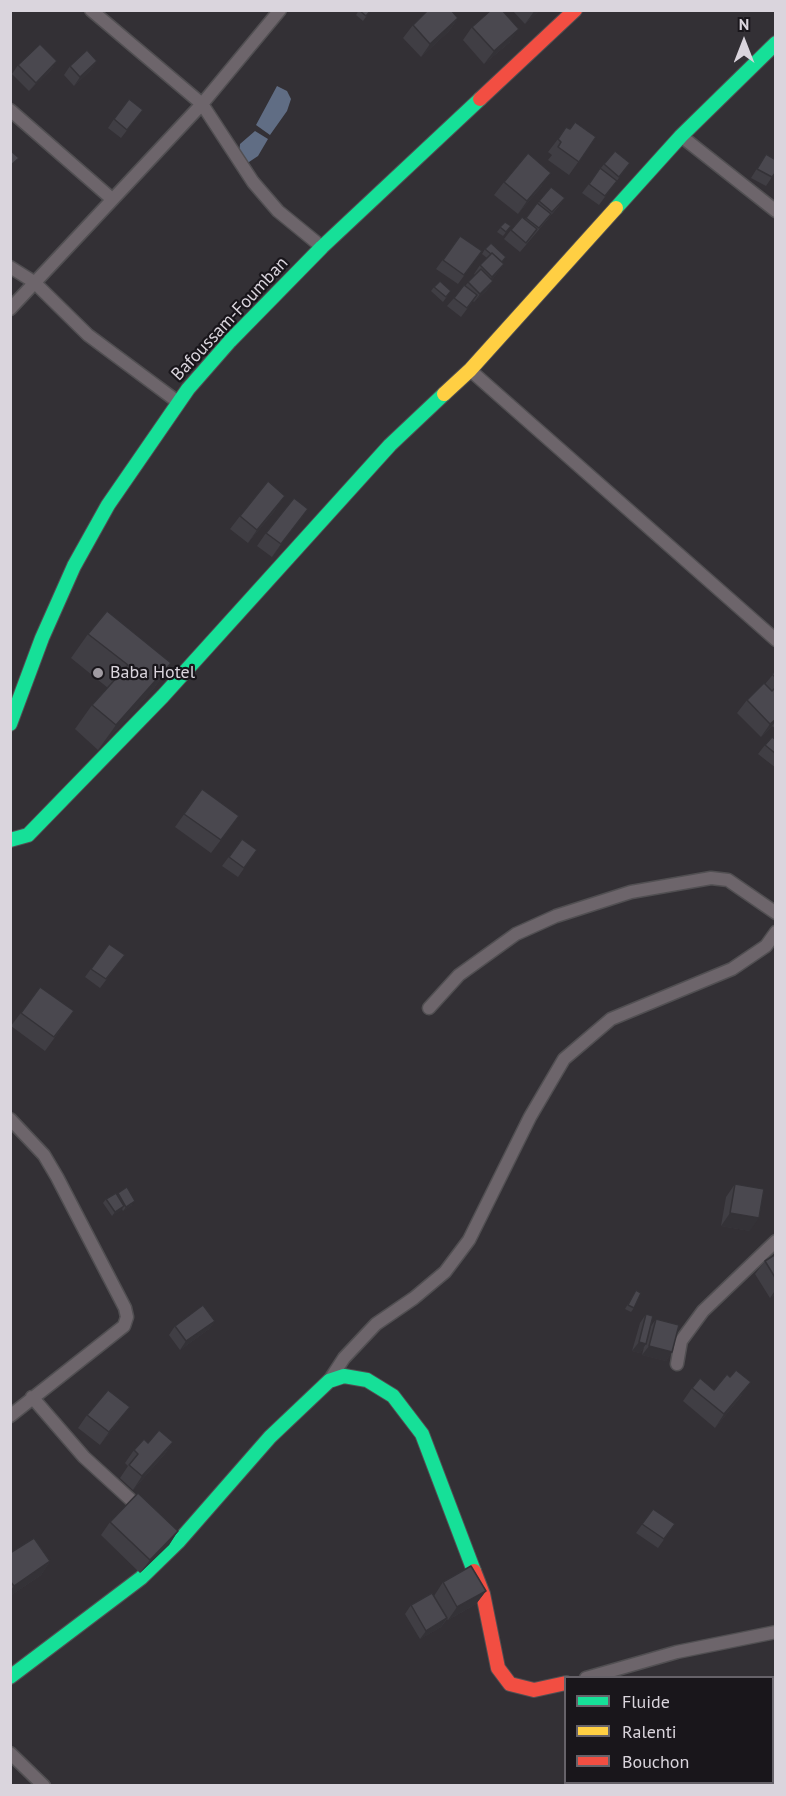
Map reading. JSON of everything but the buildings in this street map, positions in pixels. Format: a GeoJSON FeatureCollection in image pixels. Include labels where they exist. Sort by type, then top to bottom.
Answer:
{"type":"FeatureCollection","features":[{"type":"Feature","properties":{"kind":"main road","name":"Bafoussam-Foumban"},"geometry":{"type":"LineString","coordinates":[[10,724],[42,638],[74,566],[108,505],[178,402],[230,341],[322,248],[575,10]]}},
{"type":"Feature","properties":{"kind":"main road"},"geometry":{"type":"LineString","coordinates":[[10,840],[28,835],[164,696],[390,446],[470,370],[681,136],[776,43]]}},
{"type":"Feature","properties":{"kind":"main road"},"geometry":{"type":"LineString","coordinates":[[10,1677],[141,1578],[176,1537],[270,1437],[329,1381],[345,1376],[367,1380],[393,1396],[422,1434],[483,1594],[498,1668],[510,1684],[534,1690],[564,1683]]}},
{"type":"Feature","properties":{"kind":"street"},"geometry":{"type":"LineString","coordinates":[[91,10],[202,104],[225,142],[272,204],[322,248]]}},
{"type":"Feature","properties":{"kind":"street"},"geometry":{"type":"LineString","coordinates":[[10,309],[202,104],[280,10]]}},
{"type":"Feature","properties":{"kind":"street"},"geometry":{"type":"LineString","coordinates":[[10,110],[112,199]]}},
{"type":"Feature","properties":{"kind":"street"},"geometry":{"type":"LineString","coordinates":[[681,136],[776,211]]}},
{"type":"Feature","properties":{"kind":"street"},"geometry":{"type":"LineString","coordinates":[[10,267],[34,282],[88,335],[178,402]]}},
{"type":"Feature","properties":{"kind":"street"},"geometry":{"type":"LineString","coordinates":[[470,370],[776,640]]}},
{"type":"Feature","properties":{"kind":"street"},"geometry":{"type":"LineString","coordinates":[[429,1008],[459,975],[516,934],[556,916],[631,892],[711,878],[728,880],[776,913]]}},
{"type":"Feature","properties":{"kind":"street"},"geometry":{"type":"LineString","coordinates":[[329,1381],[344,1358],[376,1324],[414,1298],[445,1272],[469,1240],[530,1117],[564,1059],[611,1019],[732,969],[766,946],[776,932]]}},
{"type":"Feature","properties":{"kind":"street"},"geometry":{"type":"LineString","coordinates":[[10,1119],[44,1155],[126,1308],[127,1317],[124,1326],[10,1416]]}},
{"type":"Feature","properties":{"kind":"street"},"geometry":{"type":"LineString","coordinates":[[677,1364],[681,1341],[702,1311],[776,1241]]}},
{"type":"Feature","properties":{"kind":"street"},"geometry":{"type":"LineString","coordinates":[[32,1397],[84,1457],[156,1521]]}},
{"type":"Feature","properties":{"kind":"street"},"geometry":{"type":"LineString","coordinates":[[589,1676],[687,1649],[776,1632]]}},
{"type":"Feature","properties":{"kind":"street"},"geometry":{"type":"LineString","coordinates":[[10,1753],[44,1785]]}},
{"type":"Feature","properties":{"kind":"water"},"geometry":{"type":"Polygon","coordinates":[[[277,86],[287,91],[291,99],[287,111],[270,135],[256,125],[277,86]]]}},
{"type":"Feature","properties":{"kind":"water"},"geometry":{"type":"Polygon","coordinates":[[[255,131],[268,139],[258,156],[246,164],[239,155],[240,144],[255,131]]]}},
{"type":"Feature","properties":{"kind":"traffic: fast"},"geometry":{"type":"LineString","coordinates":[[616,208],[681,136],[776,43]]}},
{"type":"Feature","properties":{"kind":"traffic: fast"},"geometry":{"type":"LineString","coordinates":[[10,724],[42,638],[74,566],[108,505],[188,389],[230,341],[322,247],[480,99]]}},
{"type":"Feature","properties":{"kind":"traffic: fast"},"geometry":{"type":"LineString","coordinates":[[10,840],[28,835],[163,696],[390,445],[444,394]]}},
{"type":"Feature","properties":{"kind":"traffic: fast"},"geometry":{"type":"LineString","coordinates":[[10,1677],[141,1578],[179,1541],[270,1437],[329,1381],[344,1376],[367,1380],[393,1396],[422,1434],[474,1571]]}},
{"type":"Feature","properties":{"kind":"traffic: slow"},"geometry":{"type":"LineString","coordinates":[[444,394],[470,370],[616,208]]}},
{"type":"Feature","properties":{"kind":"traffic: jam"},"geometry":{"type":"LineString","coordinates":[[480,99],[575,10]]}},
{"type":"Feature","properties":{"kind":"traffic: jam"},"geometry":{"type":"LineString","coordinates":[[474,1571],[483,1594],[498,1668],[510,1684],[534,1690],[564,1683]]}},
{"type":"Feature","properties":{"kind":"place","name":"Baba Hotel"},"geometry":{"type":"Point","coordinates":[98,673]}}]}
